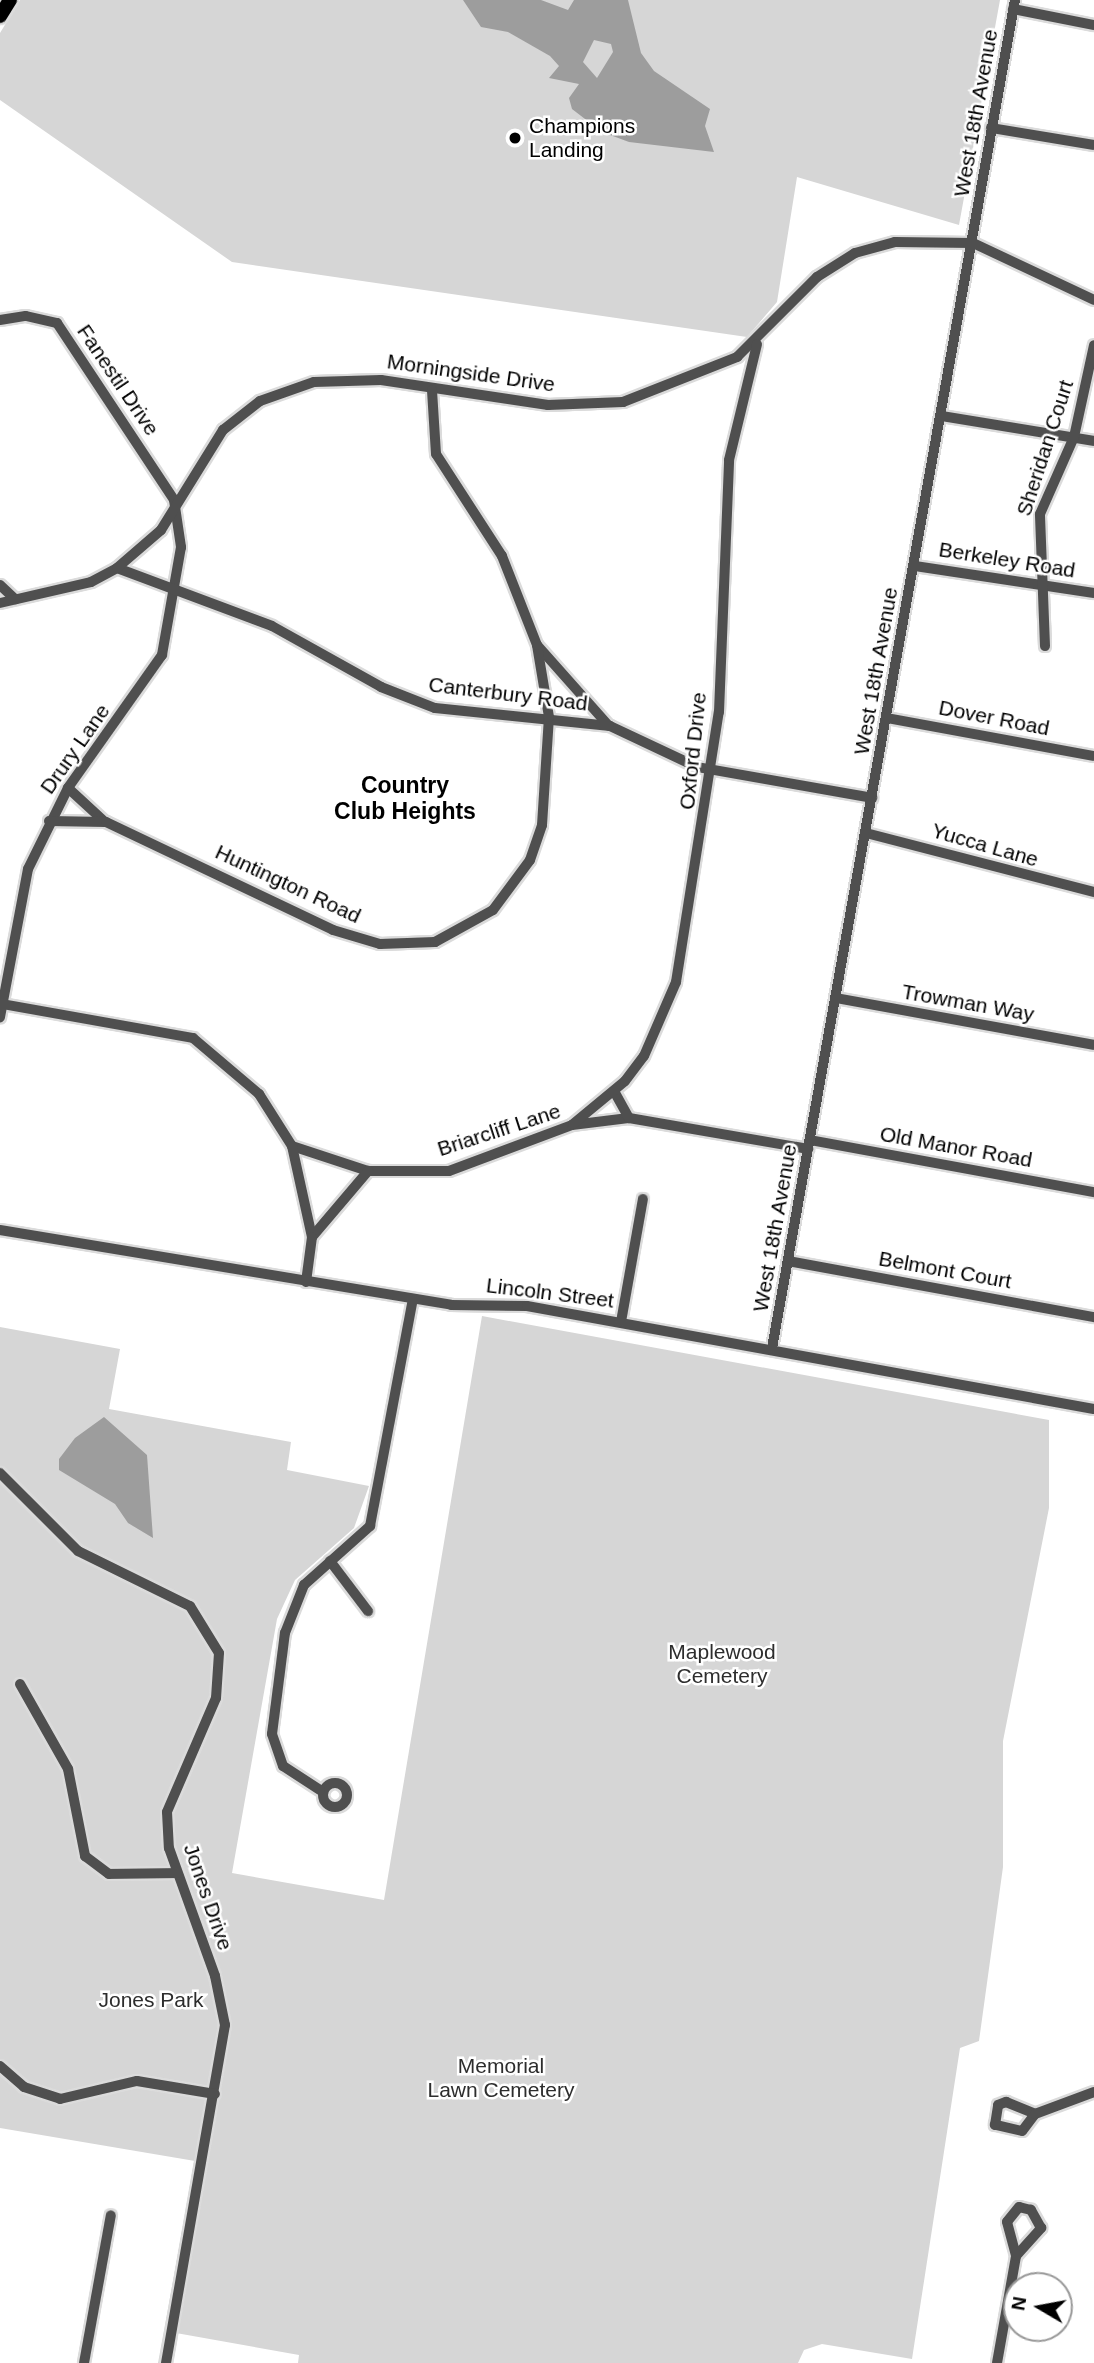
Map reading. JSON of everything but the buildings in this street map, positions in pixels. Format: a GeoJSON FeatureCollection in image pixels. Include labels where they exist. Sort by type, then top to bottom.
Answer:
{"type":"FeatureCollection","features":[{"type":"Feature","properties":{"kind":"highway"},"geometry":{"type":"LineString","coordinates":[[0,16],[10,0]]}},
{"type":"Feature","properties":{"kind":"street"},"geometry":{"type":"LineString","coordinates":[[1014,5],[1094,25]]}},
{"type":"Feature","properties":{"kind":"street","name":"West 18th Avenue"},"geometry":{"type":"LineString","coordinates":[[772,1348],[1014,5]]}},
{"type":"Feature","properties":{"kind":"street"},"geometry":{"type":"LineString","coordinates":[[991,128],[1094,145]]}},
{"type":"Feature","properties":{"kind":"street","name":"Morningside Drive"},"geometry":{"type":"LineString","coordinates":[[0,603],[90,582],[117,568],[176,508],[223,430],[260,401],[344,378],[548,405],[623,402],[713,371],[757,344],[817,277],[855,253],[933,238],[973,243],[1094,300]]}},
{"type":"Feature","properties":{"kind":"street","name":"Fanestil Drive"},"geometry":{"type":"LineString","coordinates":[[0,320],[26,316],[57,323],[176,508]]}},
{"type":"Feature","properties":{"kind":"street","name":"Oxford Drive"},"geometry":{"type":"LineString","coordinates":[[572,1125],[614,1091],[644,1055],[672,992],[712,771],[723,512],[733,437],[757,344]]}},
{"type":"Feature","properties":{"kind":"street","name":"Sheridan Court"},"geometry":{"type":"LineString","coordinates":[[1045,646],[1047,585],[1037,544],[1040,514],[1074,437],[1094,345]]}},
{"type":"Feature","properties":{"kind":"street","name":"Huntington Road"},"geometry":{"type":"LineString","coordinates":[[49,821],[106,822],[333,930],[380,944],[435,942],[494,910],[530,860],[542,825],[549,717],[537,645],[502,556],[436,454],[432,390]]}},
{"type":"Feature","properties":{"kind":"street"},"geometry":{"type":"LineString","coordinates":[[942,416],[1094,441]]}},
{"type":"Feature","properties":{"kind":"street","name":"Drury Lane"},"geometry":{"type":"LineString","coordinates":[[0,1017],[13,923],[49,821],[68,788],[150,678],[162,655],[181,547],[176,508]]}},
{"type":"Feature","properties":{"kind":"street","name":"Berkeley Road"},"geometry":{"type":"LineString","coordinates":[[915,566],[1094,593]]}},
{"type":"Feature","properties":{"kind":"street","name":"Canterbury Road"},"geometry":{"type":"LineString","coordinates":[[117,568],[141,582],[176,586],[272,626],[398,696],[435,708],[549,717],[610,726],[712,771],[872,798]]}},
{"type":"Feature","properties":{"kind":"street"},"geometry":{"type":"LineString","coordinates":[[0,585],[15,599]]}},
{"type":"Feature","properties":{"kind":"street"},"geometry":{"type":"LineString","coordinates":[[537,645],[610,726]]}},
{"type":"Feature","properties":{"kind":"street","name":"Dover Road"},"geometry":{"type":"LineString","coordinates":[[887,718],[1094,757]]}},
{"type":"Feature","properties":{"kind":"street"},"geometry":{"type":"LineString","coordinates":[[68,788],[106,822]]}},
{"type":"Feature","properties":{"kind":"street","name":"Yucca Lane"},"geometry":{"type":"LineString","coordinates":[[866,833],[1094,892]]}},
{"type":"Feature","properties":{"kind":"street","name":"Trowman Way"},"geometry":{"type":"LineString","coordinates":[[836,998],[1094,1045]]}},
{"type":"Feature","properties":{"kind":"street"},"geometry":{"type":"LineString","coordinates":[[2,1003],[193,1038],[259,1094],[292,1146],[312,1237],[306,1282]]}},
{"type":"Feature","properties":{"kind":"street"},"geometry":{"type":"LineString","coordinates":[[614,1091],[629,1118]]}},
{"type":"Feature","properties":{"kind":"street","name":"Briarcliff Lane"},"geometry":{"type":"LineString","coordinates":[[292,1146],[368,1171],[449,1171],[572,1125],[629,1118],[809,1144]]}},
{"type":"Feature","properties":{"kind":"street","name":"Old Manor Road"},"geometry":{"type":"LineString","coordinates":[[809,1144],[1094,1192]]}},
{"type":"Feature","properties":{"kind":"street"},"geometry":{"type":"LineString","coordinates":[[312,1237],[368,1171]]}},
{"type":"Feature","properties":{"kind":"street"},"geometry":{"type":"LineString","coordinates":[[621,1322],[643,1199]]}},
{"type":"Feature","properties":{"kind":"street","name":"Lincoln Street"},"geometry":{"type":"LineString","coordinates":[[0,1230],[412,1299],[527,1306],[772,1348],[1094,1409]]}},
{"type":"Feature","properties":{"kind":"street","name":"Belmont Court"},"geometry":{"type":"LineString","coordinates":[[788,1261],[1094,1317]]}},
{"type":"Feature","properties":{"kind":"street"},"geometry":{"type":"LineString","coordinates":[[320,1790],[284,1766],[272,1713],[292,1604],[330,1561],[370,1526],[375,1511],[412,1299]]}},
{"type":"Feature","properties":{"kind":"street","name":"Jones Drive"},"geometry":{"type":"LineString","coordinates":[[0,1473],[78,1551],[190,1606],[219,1653],[216,1698],[167,1812],[177,1873],[215,1976],[225,2025],[166,2363]]}},
{"type":"Feature","properties":{"kind":"street"},"geometry":{"type":"LineString","coordinates":[[330,1561],[368,1611]]}},
{"type":"Feature","properties":{"kind":"street"},"geometry":{"type":"LineString","coordinates":[[20,1684],[68,1769],[85,1856],[109,1874],[177,1873]]}},
{"type":"Feature","properties":{"kind":"street"},"geometry":{"type":"LineString","coordinates":[[0,2066],[24,2087],[61,2099],[137,2081],[215,2094]]}},
{"type":"Feature","properties":{"kind":"street"},"geometry":{"type":"LineString","coordinates":[[1035,2114],[1094,2092]]}},
{"type":"Feature","properties":{"kind":"street"},"geometry":{"type":"LineString","coordinates":[[997,2363],[1016,2256],[1007,2222],[1019,2207],[1031,2210],[1041,2228],[1016,2256]]}},
{"type":"Feature","properties":{"kind":"street"},"geometry":{"type":"LineString","coordinates":[[84,2363],[111,2215]]}},
{"type":"Feature","properties":{"kind":"green space","name":"Champions Landing"},"geometry":{"type":"Polygon","coordinates":[[[20,0],[1000,0],[959,225],[797,177],[777,302],[747,337],[232,262],[0,100],[0,33],[20,0]]]}},
{"type":"Feature","properties":{"kind":"green space"},"geometry":{"type":"Polygon","coordinates":[[[482,1316],[1049,1420],[1049,1508],[1003,1741],[1003,1867],[979,2041],[960,2048],[912,2359],[822,2344],[804,2350],[798,2363],[298,2363],[299,2355],[176,2333],[171,2363],[158,2363],[195,2161],[0,2128],[0,1327],[120,1349],[109,1409],[291,1442],[287,1470],[369,1486],[354,1528],[295,1580],[277,1619],[232,1873],[384,1900],[482,1316]]]}},
{"type":"Feature","properties":{"kind":"shaded area"},"geometry":{"type":"Polygon","coordinates":[[[463,0],[541,0],[568,10],[574,0],[628,0],[641,53],[654,71],[710,109],[705,126],[714,152],[629,142],[602,132],[572,109],[569,98],[579,84],[549,78],[559,66],[550,56],[508,32],[481,27],[463,0]],[[594,40],[583,62],[597,78],[613,52],[611,44],[594,40]]]}},
{"type":"Feature","properties":{"kind":"shaded area"},"geometry":{"type":"Polygon","coordinates":[[[104,1417],[147,1455],[153,1538],[128,1523],[115,1504],[59,1470],[59,1459],[75,1438],[104,1417]]]}},
{"type":"Feature","properties":{"kind":"place","name":"Champions Landing"},"geometry":{"type":"Point","coordinates":[515,138]}},
{"type":"Feature","properties":{"kind":"district","name":"Country Club Heights"},"geometry":{"type":"Point","coordinates":[405,798]}},
{"type":"Feature","properties":{"kind":"park label","name":"Maplewood Cemetery"},"geometry":{"type":"Point","coordinates":[722,1664]}},
{"type":"Feature","properties":{"kind":"park label","name":"Jones Park"},"geometry":{"type":"Point","coordinates":[151,2000]}},
{"type":"Feature","properties":{"kind":"park label","name":"Memorial Lawn Cemetery"},"geometry":{"type":"Point","coordinates":[501,2078]}}]}
